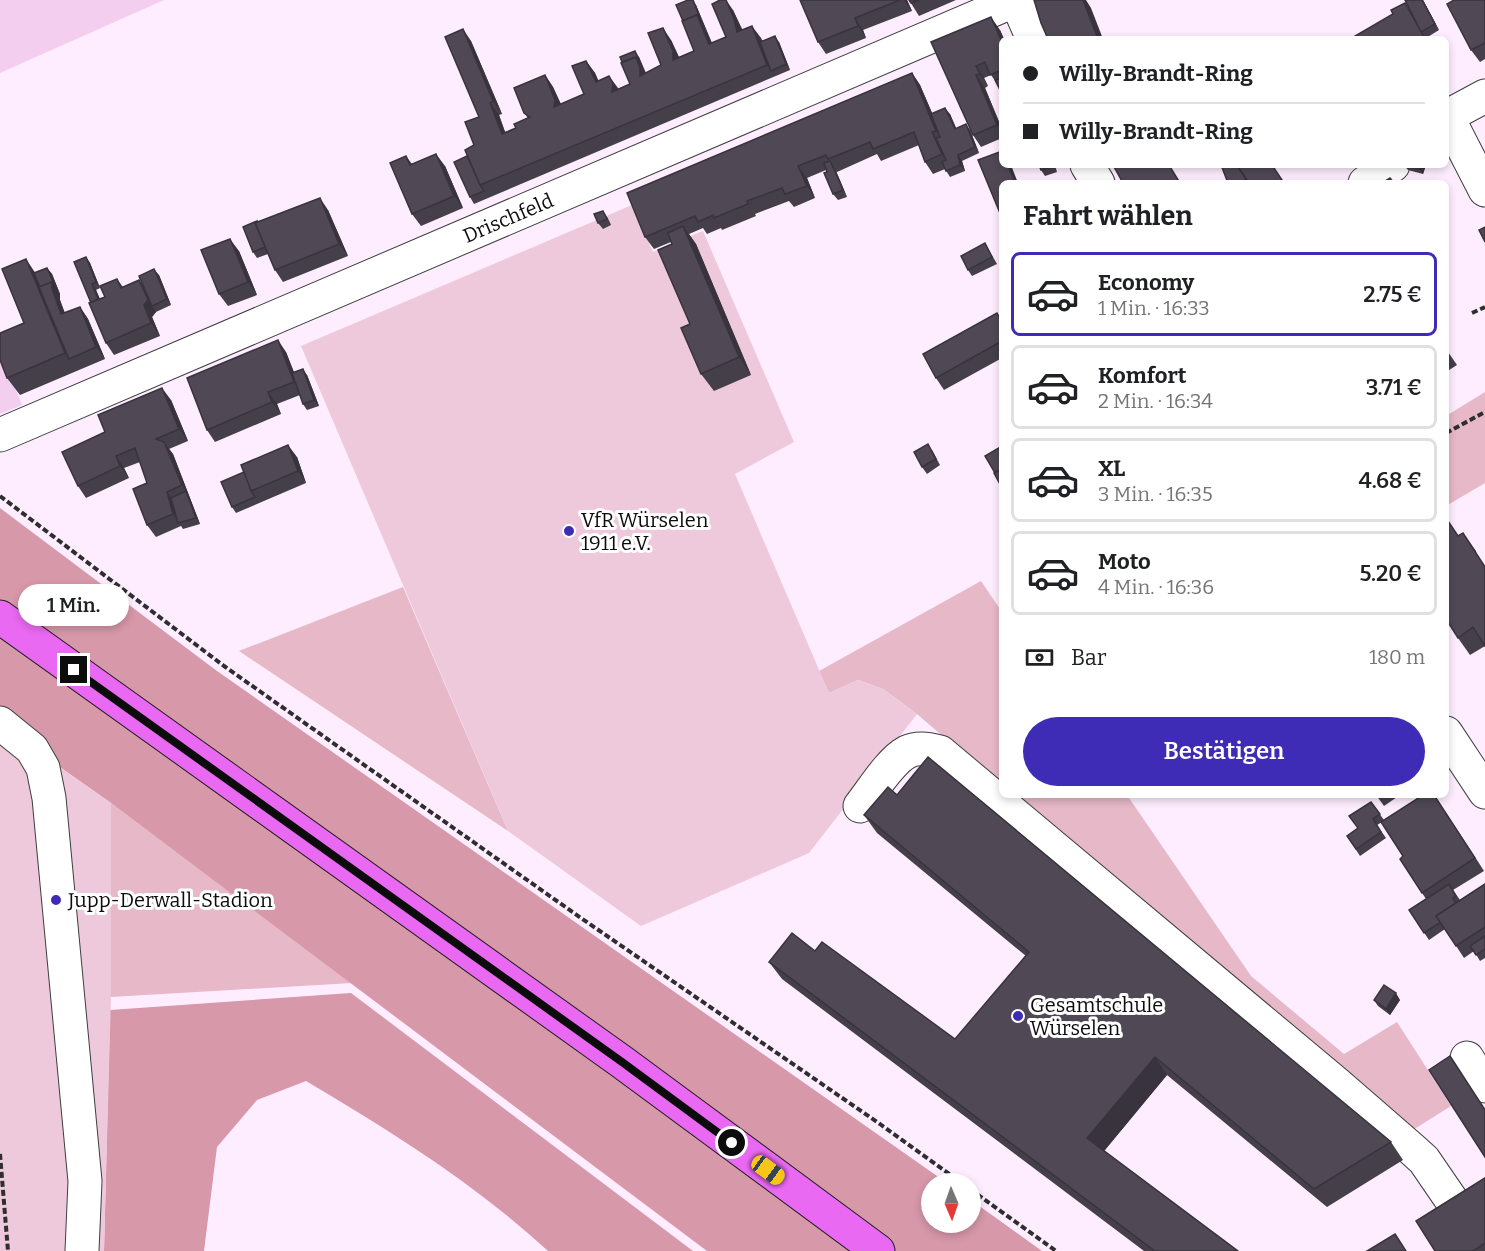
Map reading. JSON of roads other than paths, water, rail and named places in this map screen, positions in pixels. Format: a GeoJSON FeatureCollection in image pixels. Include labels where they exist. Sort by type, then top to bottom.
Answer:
{"type":"FeatureCollection","features":[{"type":"Feature","properties":{"kind":"main road"},"geometry":{"type":"LineString","coordinates":[[0,617],[622,1062],[878,1251]]}},
{"type":"Feature","properties":{"kind":"street"},"geometry":{"type":"LineString","coordinates":[[1016,0],[1032,36]]}},
{"type":"Feature","properties":{"kind":"street","name":"Drischfeld"},"geometry":{"type":"LineString","coordinates":[[0,435],[1016,0]]}},
{"type":"Feature","properties":{"kind":"street"},"geometry":{"type":"LineString","coordinates":[[1449,114],[1485,96]]}},
{"type":"Feature","properties":{"kind":"street"},"geometry":{"type":"LineString","coordinates":[[1449,122],[1485,190]]}},
{"type":"Feature","properties":{"kind":"street"},"geometry":{"type":"LineString","coordinates":[[1370,180],[1388,168]]}},
{"type":"Feature","properties":{"kind":"street"},"geometry":{"type":"LineString","coordinates":[[0,723],[32,749],[43,768],[49,798],[85,1181],[82,1251]]}},
{"type":"Feature","properties":{"kind":"street"},"geometry":{"type":"LineString","coordinates":[[1449,738],[1485,792]]}},
{"type":"Feature","properties":{"kind":"street"},"geometry":{"type":"LineString","coordinates":[[860,806],[897,760],[908,752],[930,749],[940,752],[1413,1150],[1424,1160],[1461,1214]]}},
{"type":"Feature","properties":{"kind":"street"},"geometry":{"type":"LineString","coordinates":[[1467,1058],[1485,1086]]}},
{"type":"Feature","properties":{"kind":"place","name":"VfR Würselen 1911 e.V."},"geometry":{"type":"Point","coordinates":[569,531]}},
{"type":"Feature","properties":{"kind":"place","name":"Jupp-Derwall-Stadion"},"geometry":{"type":"Point","coordinates":[56,900]}},
{"type":"Feature","properties":{"kind":"place","name":"Gesamtschule Würselen"},"geometry":{"type":"Point","coordinates":[1018,1016]}}]}
